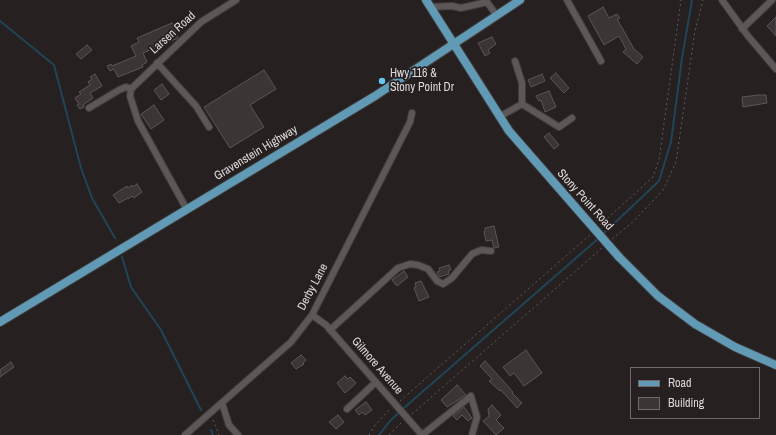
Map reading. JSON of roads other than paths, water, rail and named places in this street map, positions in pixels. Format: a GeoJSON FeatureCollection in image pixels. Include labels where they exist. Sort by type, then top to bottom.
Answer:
{"type":"FeatureCollection","features":[{"type":"Feature","properties":{"kind":"main road","name":"Gravenstein Highway"},"geometry":{"type":"LineString","coordinates":[[0,322],[186,208],[375,96],[520,0]]}},
{"type":"Feature","properties":{"kind":"main road","name":"Stony Point Road"},"geometry":{"type":"LineString","coordinates":[[428,4],[499,117],[522,147],[619,257],[658,296],[695,324],[735,347],[776,365]]}},
{"type":"Feature","properties":{"kind":"street","name":"Larsen Road"},"geometry":{"type":"LineString","coordinates":[[130,89],[156,63],[202,22],[236,0]]}},
{"type":"Feature","properties":{"kind":"street"},"geometry":{"type":"LineString","coordinates":[[566,0],[601,61]]}},
{"type":"Feature","properties":{"kind":"street"},"geometry":{"type":"LineString","coordinates":[[722,0],[742,29],[776,68]]}},
{"type":"Feature","properties":{"kind":"street"},"geometry":{"type":"LineString","coordinates":[[742,29],[772,0]]}},
{"type":"Feature","properties":{"kind":"street"},"geometry":{"type":"LineString","coordinates":[[428,4],[461,8],[488,1],[497,16]]}},
{"type":"Feature","properties":{"kind":"street"},"geometry":{"type":"LineString","coordinates":[[515,61],[522,83],[522,104]]}},
{"type":"Feature","properties":{"kind":"street"},"geometry":{"type":"LineString","coordinates":[[156,63],[196,106],[209,127]]}},
{"type":"Feature","properties":{"kind":"street"},"geometry":{"type":"LineString","coordinates":[[89,108],[119,90],[126,87],[130,89],[130,96],[138,121],[186,208]]}},
{"type":"Feature","properties":{"kind":"street"},"geometry":{"type":"LineString","coordinates":[[499,117],[522,104]]}},
{"type":"Feature","properties":{"kind":"street"},"geometry":{"type":"LineString","coordinates":[[522,104],[559,127],[572,118]]}},
{"type":"Feature","properties":{"kind":"street","name":"Derby Lane"},"geometry":{"type":"LineString","coordinates":[[185,435],[291,342],[312,315],[410,122],[412,113]]}},
{"type":"Feature","properties":{"kind":"street"},"geometry":{"type":"LineString","coordinates":[[330,330],[398,268],[410,264],[418,265],[428,269],[437,281],[443,284],[452,278],[472,254],[481,250],[491,251]]}},
{"type":"Feature","properties":{"kind":"street","name":"Gilmore Avenue"},"geometry":{"type":"LineString","coordinates":[[312,315],[330,330],[422,435]]}},
{"type":"Feature","properties":{"kind":"street"},"geometry":{"type":"LineString","coordinates":[[347,409],[376,382]]}},
{"type":"Feature","properties":{"kind":"street"},"geometry":{"type":"LineString","coordinates":[[422,435],[471,396],[477,417],[472,435]]}},
{"type":"Feature","properties":{"kind":"street"},"geometry":{"type":"LineString","coordinates":[[222,403],[229,425],[238,435]]}},
{"type":"Feature","properties":{"kind":"waterway"},"geometry":{"type":"LineString","coordinates":[[602,235],[659,181],[671,142],[682,58],[692,0]]}},
{"type":"Feature","properties":{"kind":"waterway"},"geometry":{"type":"LineString","coordinates":[[0,21],[54,65],[81,168],[92,198],[115,238]]}},
{"type":"Feature","properties":{"kind":"waterway"},"geometry":{"type":"LineString","coordinates":[[379,435],[390,421],[405,407],[599,238]]}},
{"type":"Feature","properties":{"kind":"waterway"},"geometry":{"type":"LineString","coordinates":[[122,257],[131,287],[161,330],[201,410]]}},
{"type":"Feature","properties":{"kind":"waterway"},"geometry":{"type":"LineString","coordinates":[[211,430],[213,435]]}},
{"type":"Feature","properties":{"kind":"place","name":"Hwy 116 & Stony Point Dr"},"geometry":{"type":"Point","coordinates":[382,81]}}]}
